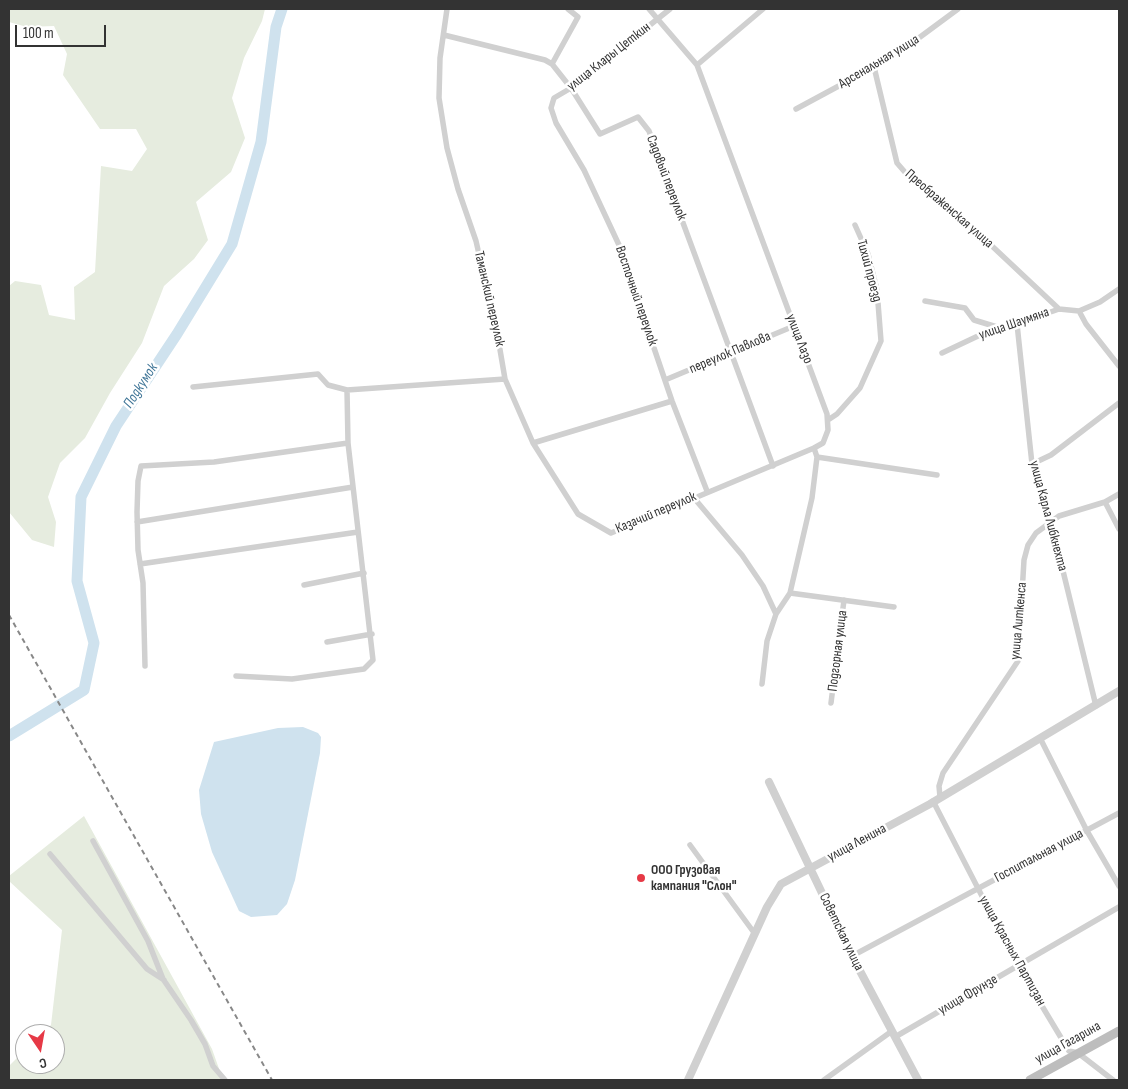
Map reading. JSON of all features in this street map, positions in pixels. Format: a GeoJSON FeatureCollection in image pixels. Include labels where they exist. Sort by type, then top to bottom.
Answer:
{"type":"FeatureCollection","features":[{"type":"Feature","properties":{"kind":"main road","name":"улица Гагарина"},"geometry":{"type":"LineString","coordinates":[[1030,1080],[1119,1030]]}},
{"type":"Feature","properties":{"kind":"street","name":"Таманский переулок"},"geometry":{"type":"LineString","coordinates":[[447,9],[440,58],[439,98],[447,148],[458,189],[476,242],[498,338],[505,379],[533,443]]}},
{"type":"Feature","properties":{"kind":"street"},"geometry":{"type":"LineString","coordinates":[[444,35],[544,60],[552,64],[578,17],[568,9]]}},
{"type":"Feature","properties":{"kind":"street","name":"улица Лазо"},"geometry":{"type":"LineString","coordinates":[[649,9],[697,65],[828,420]]}},
{"type":"Feature","properties":{"kind":"street","name":"улица Клары Цеткин"},"geometry":{"type":"LineString","coordinates":[[551,108],[554,98],[571,88],[670,9]]}},
{"type":"Feature","properties":{"kind":"street"},"geometry":{"type":"LineString","coordinates":[[697,65],[763,9]]}},
{"type":"Feature","properties":{"kind":"street","name":"Арсенальная улица"},"geometry":{"type":"LineString","coordinates":[[796,108],[874,68],[912,43],[954,10]]}},
{"type":"Feature","properties":{"kind":"street","name":"Садовый переулок"},"geometry":{"type":"LineString","coordinates":[[552,64],[571,88],[600,134],[638,117],[649,131],[773,466]]}},
{"type":"Feature","properties":{"kind":"street","name":"Преображенская улица"},"geometry":{"type":"LineString","coordinates":[[874,68],[897,162],[910,178],[976,231],[1059,308]]}},
{"type":"Feature","properties":{"kind":"street","name":"Восточный переулок"},"geometry":{"type":"LineString","coordinates":[[551,108],[556,123],[584,170],[619,245],[672,401],[707,491]]}},
{"type":"Feature","properties":{"kind":"street","name":"Тихий проезд"},"geometry":{"type":"LineString","coordinates":[[828,420],[837,414],[860,388],[880,341],[878,290],[868,254],[856,225]]}},
{"type":"Feature","properties":{"kind":"street"},"geometry":{"type":"LineString","coordinates":[[1059,308],[1079,311],[1100,302],[1119,289]]}},
{"type":"Feature","properties":{"kind":"street"},"geometry":{"type":"LineString","coordinates":[[925,301],[964,308],[974,320],[998,327]]}},
{"type":"Feature","properties":{"kind":"street","name":"улица Шаумяна"},"geometry":{"type":"LineString","coordinates":[[942,353],[998,327],[1017,324],[1059,308]]}},
{"type":"Feature","properties":{"kind":"street"},"geometry":{"type":"LineString","coordinates":[[1079,311],[1086,324],[1119,366]]}},
{"type":"Feature","properties":{"kind":"street","name":"улица Карла Либкнехта"},"geometry":{"type":"LineString","coordinates":[[1017,324],[1032,464],[1050,522],[1096,706]]}},
{"type":"Feature","properties":{"kind":"street","name":"переулок Павлова"},"geometry":{"type":"LineString","coordinates":[[665,380],[794,326]]}},
{"type":"Feature","properties":{"kind":"street"},"geometry":{"type":"LineString","coordinates":[[193,387],[318,374],[328,385],[347,390],[505,379]]}},
{"type":"Feature","properties":{"kind":"street"},"geometry":{"type":"LineString","coordinates":[[236,676],[292,679],[364,669],[373,660],[372,634],[348,443],[347,390]]}},
{"type":"Feature","properties":{"kind":"street"},"geometry":{"type":"LineString","coordinates":[[533,443],[672,401]]}},
{"type":"Feature","properties":{"kind":"street"},"geometry":{"type":"LineString","coordinates":[[1032,464],[1052,455],[1119,403]]}},
{"type":"Feature","properties":{"kind":"street"},"geometry":{"type":"LineString","coordinates":[[762,684],[767,641],[776,614],[790,593],[812,498],[817,457],[814,448],[824,443],[828,420]]}},
{"type":"Feature","properties":{"kind":"street"},"geometry":{"type":"LineString","coordinates":[[145,666],[143,583],[137,522],[138,481],[141,466],[214,462],[348,443]]}},
{"type":"Feature","properties":{"kind":"street","name":"Казачий переулок"},"geometry":{"type":"LineString","coordinates":[[533,443],[578,514],[611,533],[707,491],[814,448]]}},
{"type":"Feature","properties":{"kind":"street"},"geometry":{"type":"LineString","coordinates":[[817,457],[937,475]]}},
{"type":"Feature","properties":{"kind":"street"},"geometry":{"type":"LineString","coordinates":[[137,522],[353,487]]}},
{"type":"Feature","properties":{"kind":"street","name":"улица Литкенса"},"geometry":{"type":"LineString","coordinates":[[937,799],[943,773],[1018,661],[1024,560],[1028,545],[1036,533],[1059,516],[1105,502],[1119,494]]}},
{"type":"Feature","properties":{"kind":"street"},"geometry":{"type":"LineString","coordinates":[[694,498],[742,555],[763,586],[776,614]]}},
{"type":"Feature","properties":{"kind":"street"},"geometry":{"type":"LineString","coordinates":[[1105,502],[1119,529]]}},
{"type":"Feature","properties":{"kind":"street"},"geometry":{"type":"LineString","coordinates":[[140,564],[358,532]]}},
{"type":"Feature","properties":{"kind":"street"},"geometry":{"type":"LineString","coordinates":[[304,585],[364,573]]}},
{"type":"Feature","properties":{"kind":"street"},"geometry":{"type":"LineString","coordinates":[[790,593],[894,607]]}},
{"type":"Feature","properties":{"kind":"street","name":"Подгорная улица"},"geometry":{"type":"LineString","coordinates":[[831,702],[844,600]]}},
{"type":"Feature","properties":{"kind":"street"},"geometry":{"type":"LineString","coordinates":[[327,642],[372,634]]}},
{"type":"Feature","properties":{"kind":"street","name":"улица Ленина"},"geometry":{"type":"LineString","coordinates":[[688,1080],[755,934],[781,884],[937,799],[1119,691]]}},
{"type":"Feature","properties":{"kind":"street"},"geometry":{"type":"LineString","coordinates":[[1040,738],[1087,831],[1119,886]]}},
{"type":"Feature","properties":{"kind":"street","name":"Советская улица"},"geometry":{"type":"LineString","coordinates":[[769,782],[852,956],[918,1080]]}},
{"type":"Feature","properties":{"kind":"street","name":"улица Красных Партизан"},"geometry":{"type":"LineString","coordinates":[[937,799],[978,889],[1018,966],[1069,1051],[1078,1053],[1113,1080]]}},
{"type":"Feature","properties":{"kind":"street","name":"Госпитальная улица"},"geometry":{"type":"LineString","coordinates":[[852,956],[1119,813]]}},
{"type":"Feature","properties":{"kind":"street"},"geometry":{"type":"LineString","coordinates":[[92,841],[148,941],[165,981],[197,1029],[213,1066],[225,1080]]}},
{"type":"Feature","properties":{"kind":"street"},"geometry":{"type":"LineString","coordinates":[[690,845],[755,934]]}},
{"type":"Feature","properties":{"kind":"street"},"geometry":{"type":"LineString","coordinates":[[50,854],[147,969],[165,981]]}},
{"type":"Feature","properties":{"kind":"street","name":"улица Фрунзе"},"geometry":{"type":"LineString","coordinates":[[824,1080],[893,1034],[1018,966],[1119,907]]}},
{"type":"Feature","properties":{"kind":"shaded area"},"geometry":{"type":"Polygon","coordinates":[[[9,9],[265,9],[262,21],[244,58],[232,98],[245,138],[231,172],[196,202],[208,240],[194,259],[164,286],[142,343],[110,393],[85,438],[60,463],[48,497],[56,522],[54,547],[32,540],[9,512],[9,286],[15,281],[41,285],[49,315],[75,320],[74,287],[95,272],[101,166],[132,171],[147,149],[136,129],[100,129],[63,75],[67,54],[54,26],[27,27],[9,22],[9,9]]]}},
{"type":"Feature","properties":{"kind":"shaded area"},"geometry":{"type":"Polygon","coordinates":[[[84,816],[212,1049],[223,1080],[9,1080],[9,1066],[15,1060],[15,1074],[65,1074],[65,1024],[51,1024],[62,930],[9,881],[9,876],[84,816]]]}},
{"type":"Feature","properties":{"kind":"water"},"geometry":{"type":"Polygon","coordinates":[[[303,727],[318,733],[321,737],[320,753],[295,880],[287,904],[277,915],[251,917],[239,911],[212,852],[201,814],[199,790],[214,742],[278,728],[303,727]]]}},
{"type":"Feature","properties":{"kind":"waterway","name":"Подкумок"},"geometry":{"type":"LineString","coordinates":[[9,736],[84,690],[94,643],[77,581],[81,497],[116,426],[177,334],[232,244],[261,142],[276,27],[282,9]]}},
{"type":"Feature","properties":{"kind":"railway"},"geometry":{"type":"LineString","coordinates":[[9,615],[272,1080]]}},
{"type":"Feature","properties":{"kind":"place","name":"ООО Грузовая кампания \"Слон\""},"geometry":{"type":"Point","coordinates":[641,878]}}]}
